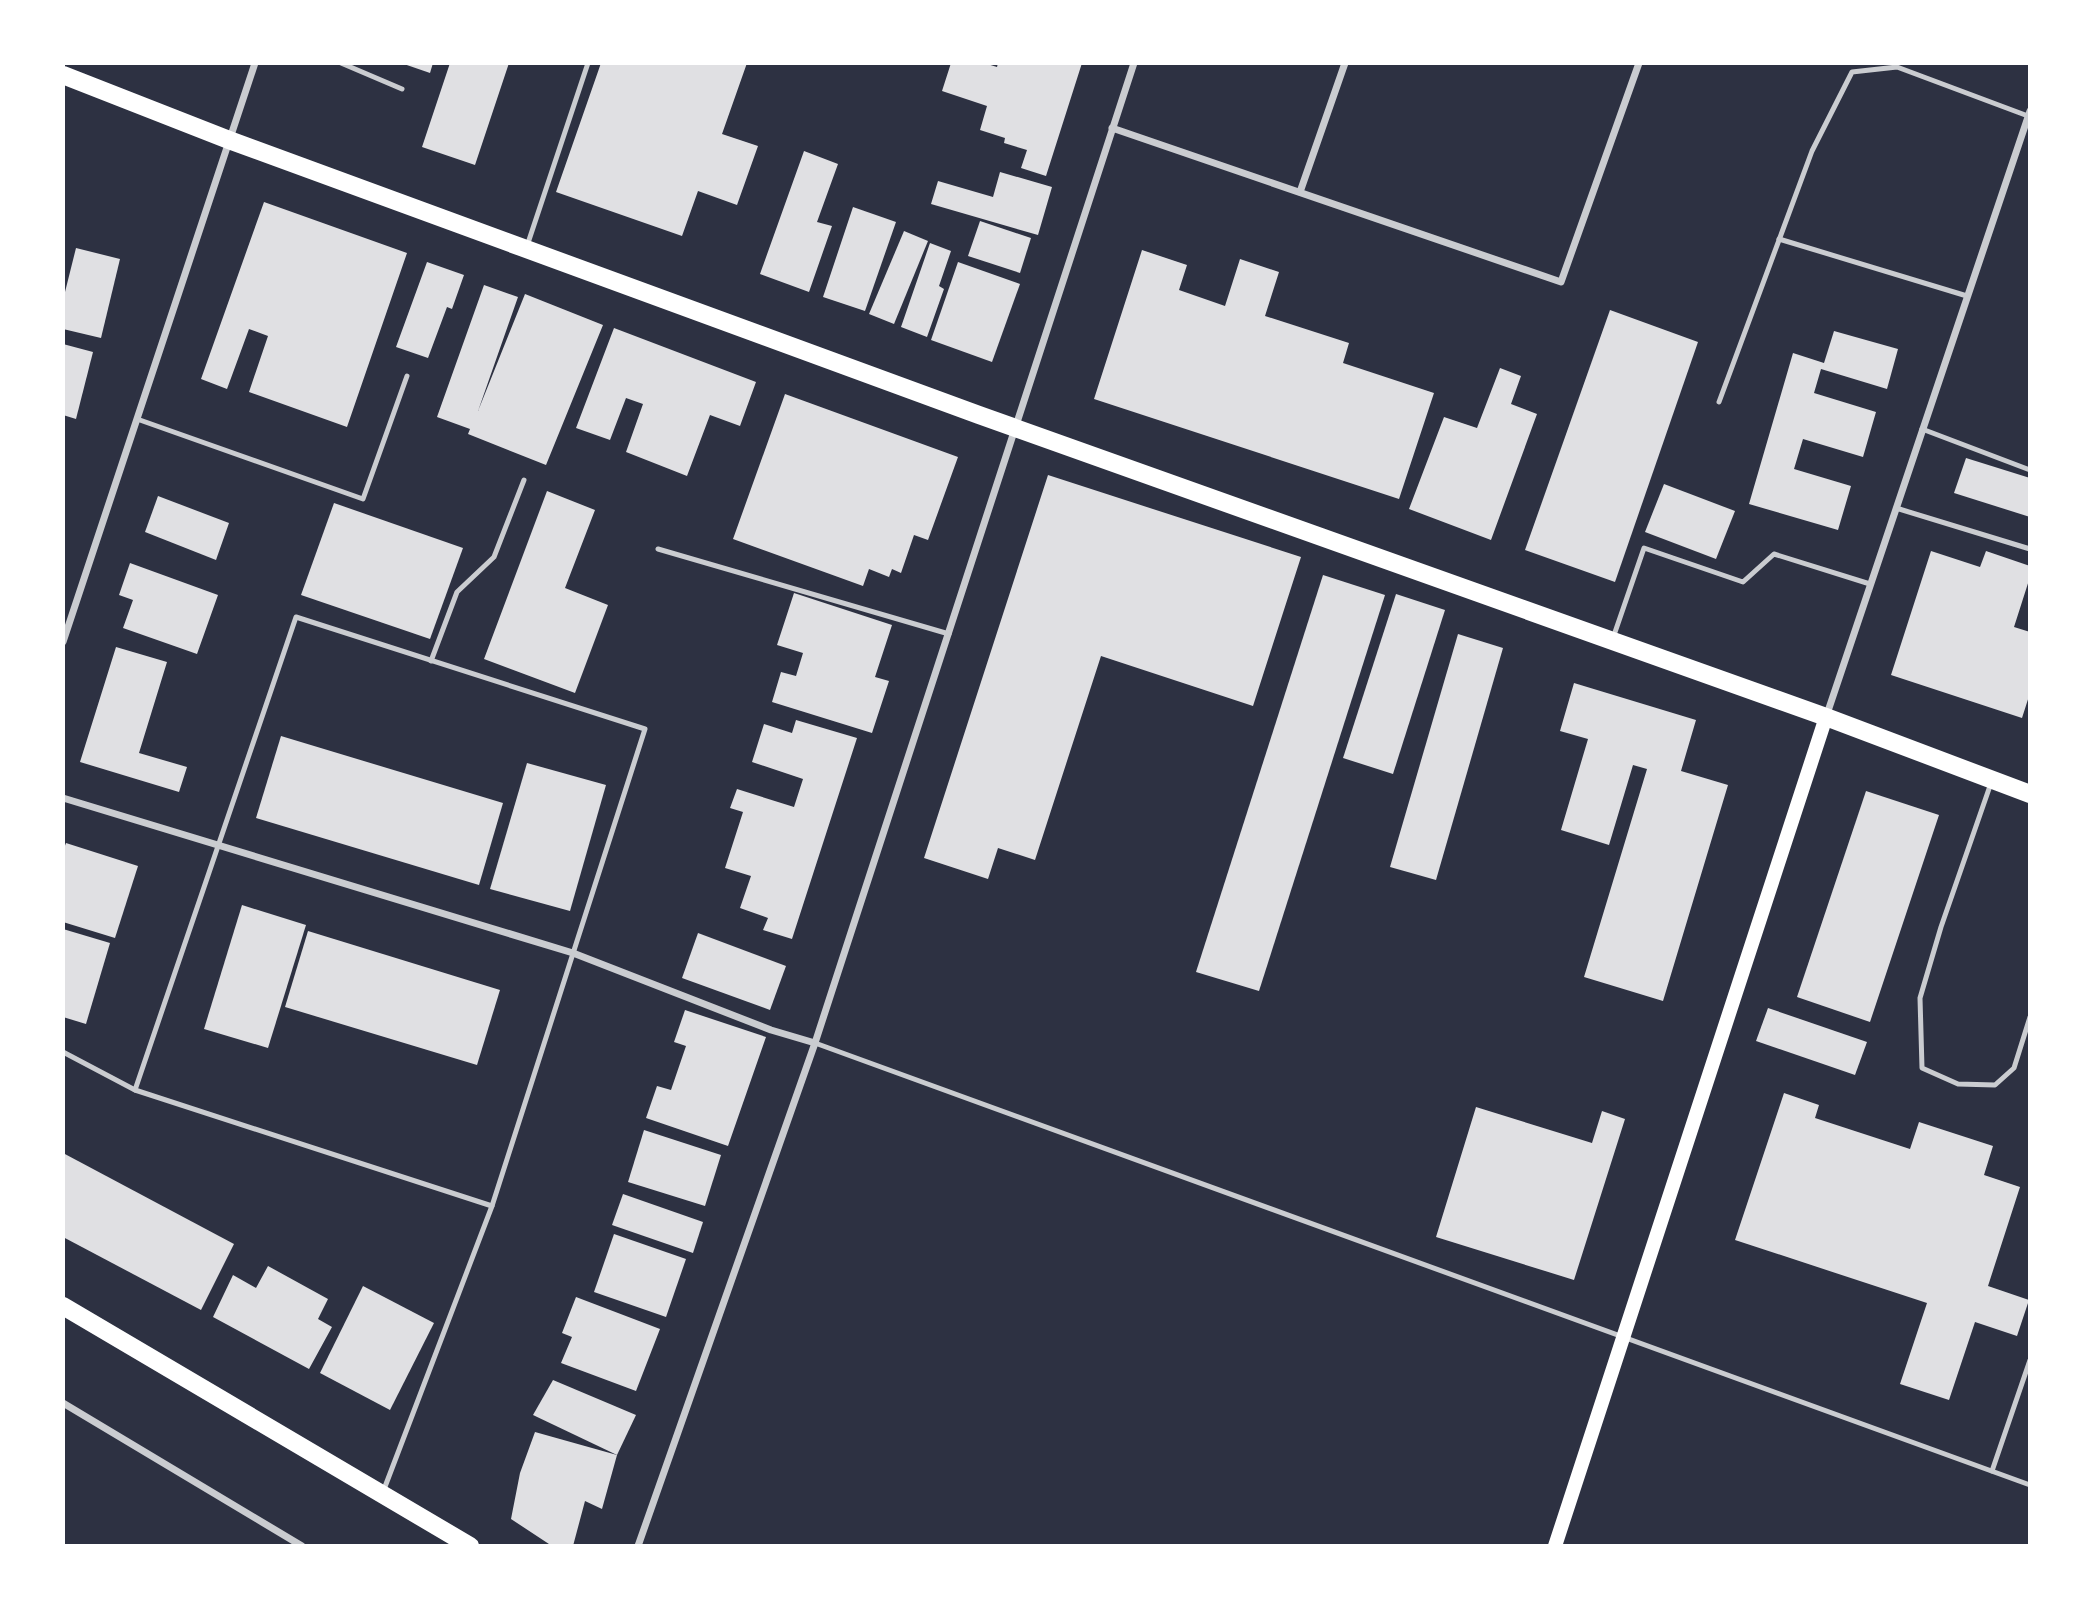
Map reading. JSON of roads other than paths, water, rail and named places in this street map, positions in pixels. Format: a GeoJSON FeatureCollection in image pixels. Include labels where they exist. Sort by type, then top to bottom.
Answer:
{"type":"FeatureCollection","features":[{"type":"Feature","properties":{"kind":"main road"},"geometry":{"type":"LineString","coordinates":[[63,75],[229,140],[1017,429],[1826,717],[2030,794]]}},
{"type":"Feature","properties":{"kind":"main road"},"geometry":{"type":"LineString","coordinates":[[1555,1546],[1826,717]]}},
{"type":"Feature","properties":{"kind":"main road"},"geometry":{"type":"LineString","coordinates":[[63,1306],[471,1546]]}},
{"type":"Feature","properties":{"kind":"street"},"geometry":{"type":"LineString","coordinates":[[63,642],[255,63]]}},
{"type":"Feature","properties":{"kind":"street"},"geometry":{"type":"LineString","coordinates":[[638,1546],[815,1044],[1135,63]]}},
{"type":"Feature","properties":{"kind":"street"},"geometry":{"type":"LineString","coordinates":[[1300,192],[1345,63]]}},
{"type":"Feature","properties":{"kind":"street"},"geometry":{"type":"LineString","coordinates":[[1112,128],[1561,282],[1639,63]]}},
{"type":"Feature","properties":{"kind":"street"},"geometry":{"type":"LineString","coordinates":[[1826,717],[2029,113]]}},
{"type":"Feature","properties":{"kind":"street"},"geometry":{"type":"LineString","coordinates":[[63,798],[573,953],[771,1030],[815,1044]]}},
{"type":"Feature","properties":{"kind":"street"},"geometry":{"type":"LineString","coordinates":[[63,1404],[302,1546]]}},
{"type":"Feature","properties":{"kind":"lane"},"geometry":{"type":"LineString","coordinates":[[341,63],[401,89]]}},
{"type":"Feature","properties":{"kind":"lane"},"geometry":{"type":"LineString","coordinates":[[526,249],[588,63]]}},
{"type":"Feature","properties":{"kind":"lane"},"geometry":{"type":"LineString","coordinates":[[1719,402],[1812,151],[1852,72],[1897,67],[2029,113]]}},
{"type":"Feature","properties":{"kind":"lane"},"geometry":{"type":"LineString","coordinates":[[1780,239],[1968,296]]}},
{"type":"Feature","properties":{"kind":"lane"},"geometry":{"type":"LineString","coordinates":[[137,419],[363,499],[407,376]]}},
{"type":"Feature","properties":{"kind":"lane"},"geometry":{"type":"LineString","coordinates":[[1923,429],[2030,470]]}},
{"type":"Feature","properties":{"kind":"lane"},"geometry":{"type":"LineString","coordinates":[[431,661],[457,592],[494,557],[524,480]]}},
{"type":"Feature","properties":{"kind":"lane"},"geometry":{"type":"LineString","coordinates":[[1896,508],[2030,549]]}},
{"type":"Feature","properties":{"kind":"lane"},"geometry":{"type":"LineString","coordinates":[[1612,641],[1644,548],[1743,582],[1774,554],[1870,584]]}},
{"type":"Feature","properties":{"kind":"lane"},"geometry":{"type":"LineString","coordinates":[[658,549],[949,634]]}},
{"type":"Feature","properties":{"kind":"lane"},"geometry":{"type":"LineString","coordinates":[[135,1090],[296,617],[645,729],[492,1206],[382,1494]]}},
{"type":"Feature","properties":{"kind":"lane"},"geometry":{"type":"LineString","coordinates":[[1993,780],[1941,927],[1920,998],[1922,1068],[1958,1084],[1995,1084],[2014,1068],[2030,1017]]}},
{"type":"Feature","properties":{"kind":"lane"},"geometry":{"type":"LineString","coordinates":[[815,1044],[2030,1485]]}},
{"type":"Feature","properties":{"kind":"lane"},"geometry":{"type":"LineString","coordinates":[[63,1052],[135,1090],[492,1206]]}},
{"type":"Feature","properties":{"kind":"lane"},"geometry":{"type":"LineString","coordinates":[[1992,1471],[2030,1360]]}}]}
